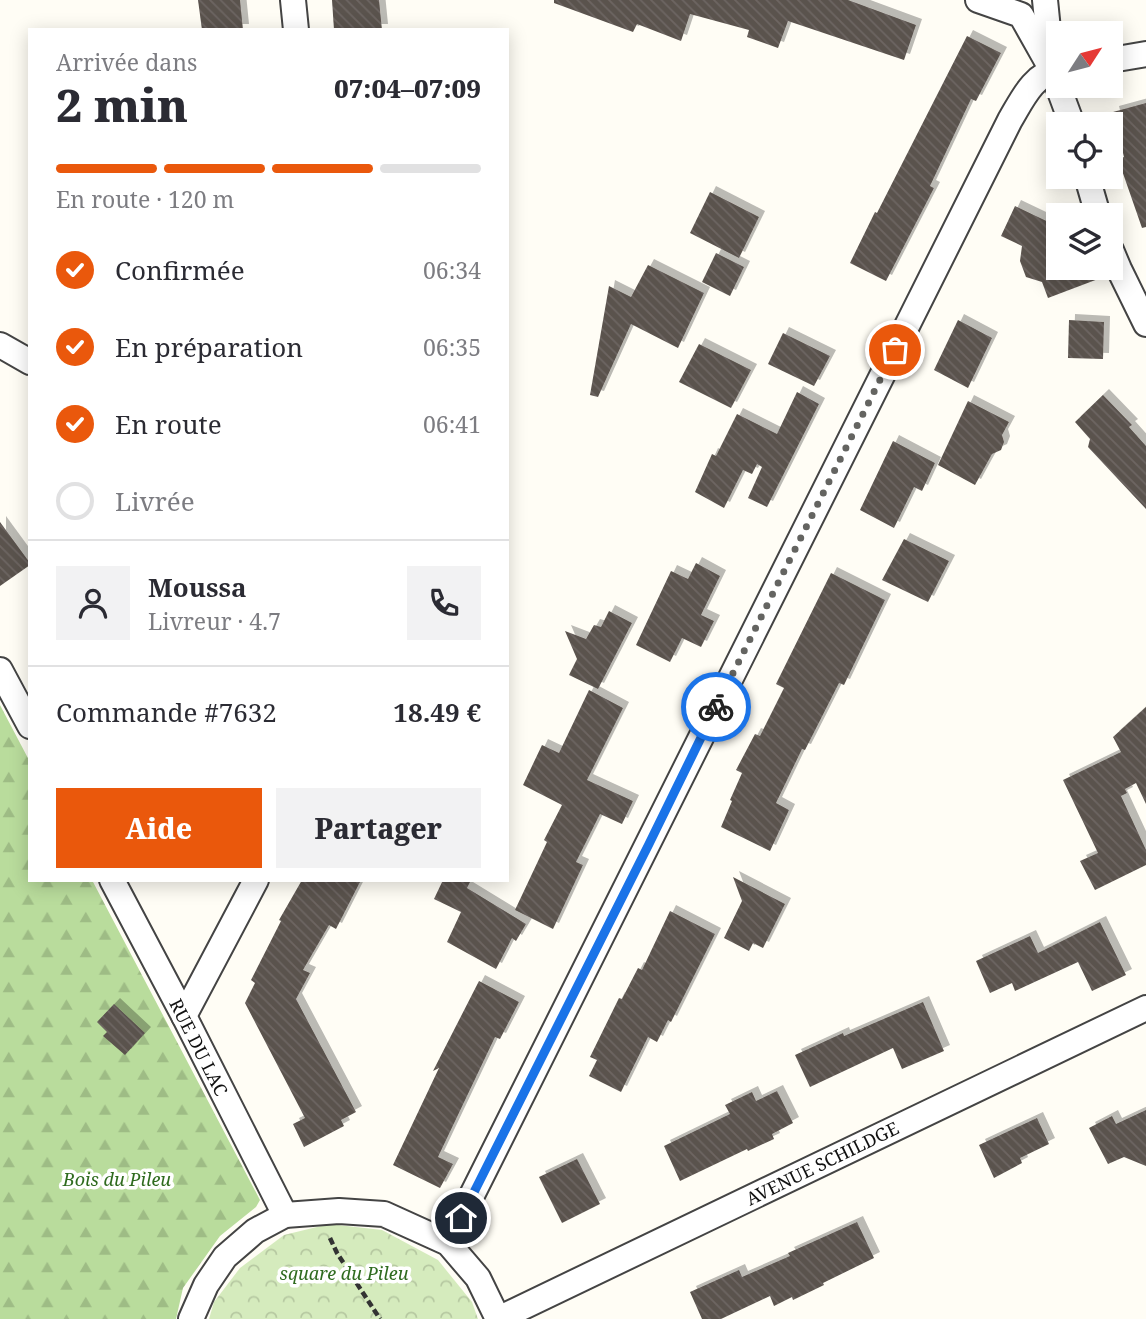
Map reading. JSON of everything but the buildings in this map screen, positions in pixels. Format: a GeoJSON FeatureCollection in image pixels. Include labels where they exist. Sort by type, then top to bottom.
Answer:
{"type":"FeatureCollection","features":[{"type":"Feature","properties":{"kind":"street"},"geometry":{"type":"LineString","coordinates":[[293,0],[296,28]]}},
{"type":"Feature","properties":{"kind":"street"},"geometry":{"type":"LineString","coordinates":[[978,0],[1021,15],[1046,55]]}},
{"type":"Feature","properties":{"kind":"street"},"geometry":{"type":"LineString","coordinates":[[1045,0],[1048,21]]}},
{"type":"Feature","properties":{"kind":"street"},"geometry":{"type":"LineString","coordinates":[[1124,58],[1146,54]]}},
{"type":"Feature","properties":{"kind":"street"},"geometry":{"type":"LineString","coordinates":[[448,1243],[1005,129],[1029,87],[1046,76]]}},
{"type":"Feature","properties":{"kind":"street"},"geometry":{"type":"LineString","coordinates":[[1123,277],[1146,324]]}},
{"type":"Feature","properties":{"kind":"street"},"geometry":{"type":"LineString","coordinates":[[0,345],[28,361]]}},
{"type":"Feature","properties":{"kind":"street"},"geometry":{"type":"LineString","coordinates":[[0,670],[28,722]]}},
{"type":"Feature","properties":{"kind":"street","name":"RUE DU LAC"},"geometry":{"type":"LineString","coordinates":[[113,882],[285,1215]]}},
{"type":"Feature","properties":{"kind":"street"},"geometry":{"type":"LineString","coordinates":[[184,1016],[255,882]]}},
{"type":"Feature","properties":{"kind":"street","name":"AVENUE SCHILDGE"},"geometry":{"type":"LineString","coordinates":[[498,1319],[1146,1008]]}},
{"type":"Feature","properties":{"kind":"street"},"geometry":{"type":"LineString","coordinates":[[191,1319],[206,1285],[225,1257],[255,1231],[285,1215],[339,1211],[384,1214],[448,1243],[478,1278],[498,1319]]}},
{"type":"Feature","properties":{"kind":"path"},"geometry":{"type":"LineString","coordinates":[[317,1212],[337,1253],[380,1319]]}},
{"type":"Feature","properties":{"kind":"green space","name":"Bois du Pileu"},"geometry":{"type":"Polygon","coordinates":[[[0,705],[28,758],[28,882],[93,882],[260,1200],[256,1207],[220,1236],[183,1288],[176,1319],[0,1319],[0,705]]]}},
{"type":"Feature","properties":{"kind":"green space","name":"square du Pileu"},"geometry":{"type":"Polygon","coordinates":[[[329,1224],[382,1230],[438,1260],[472,1302],[478,1319],[209,1319],[214,1302],[240,1268],[284,1235],[329,1224]]]}},
{"type":"Feature","properties":{"kind":"way so far"},"geometry":{"type":"LineString","coordinates":[[716,707],[895,350]]}},
{"type":"Feature","properties":{"kind":"route"},"geometry":{"type":"LineString","coordinates":[[461,1218],[716,707]]}}]}
